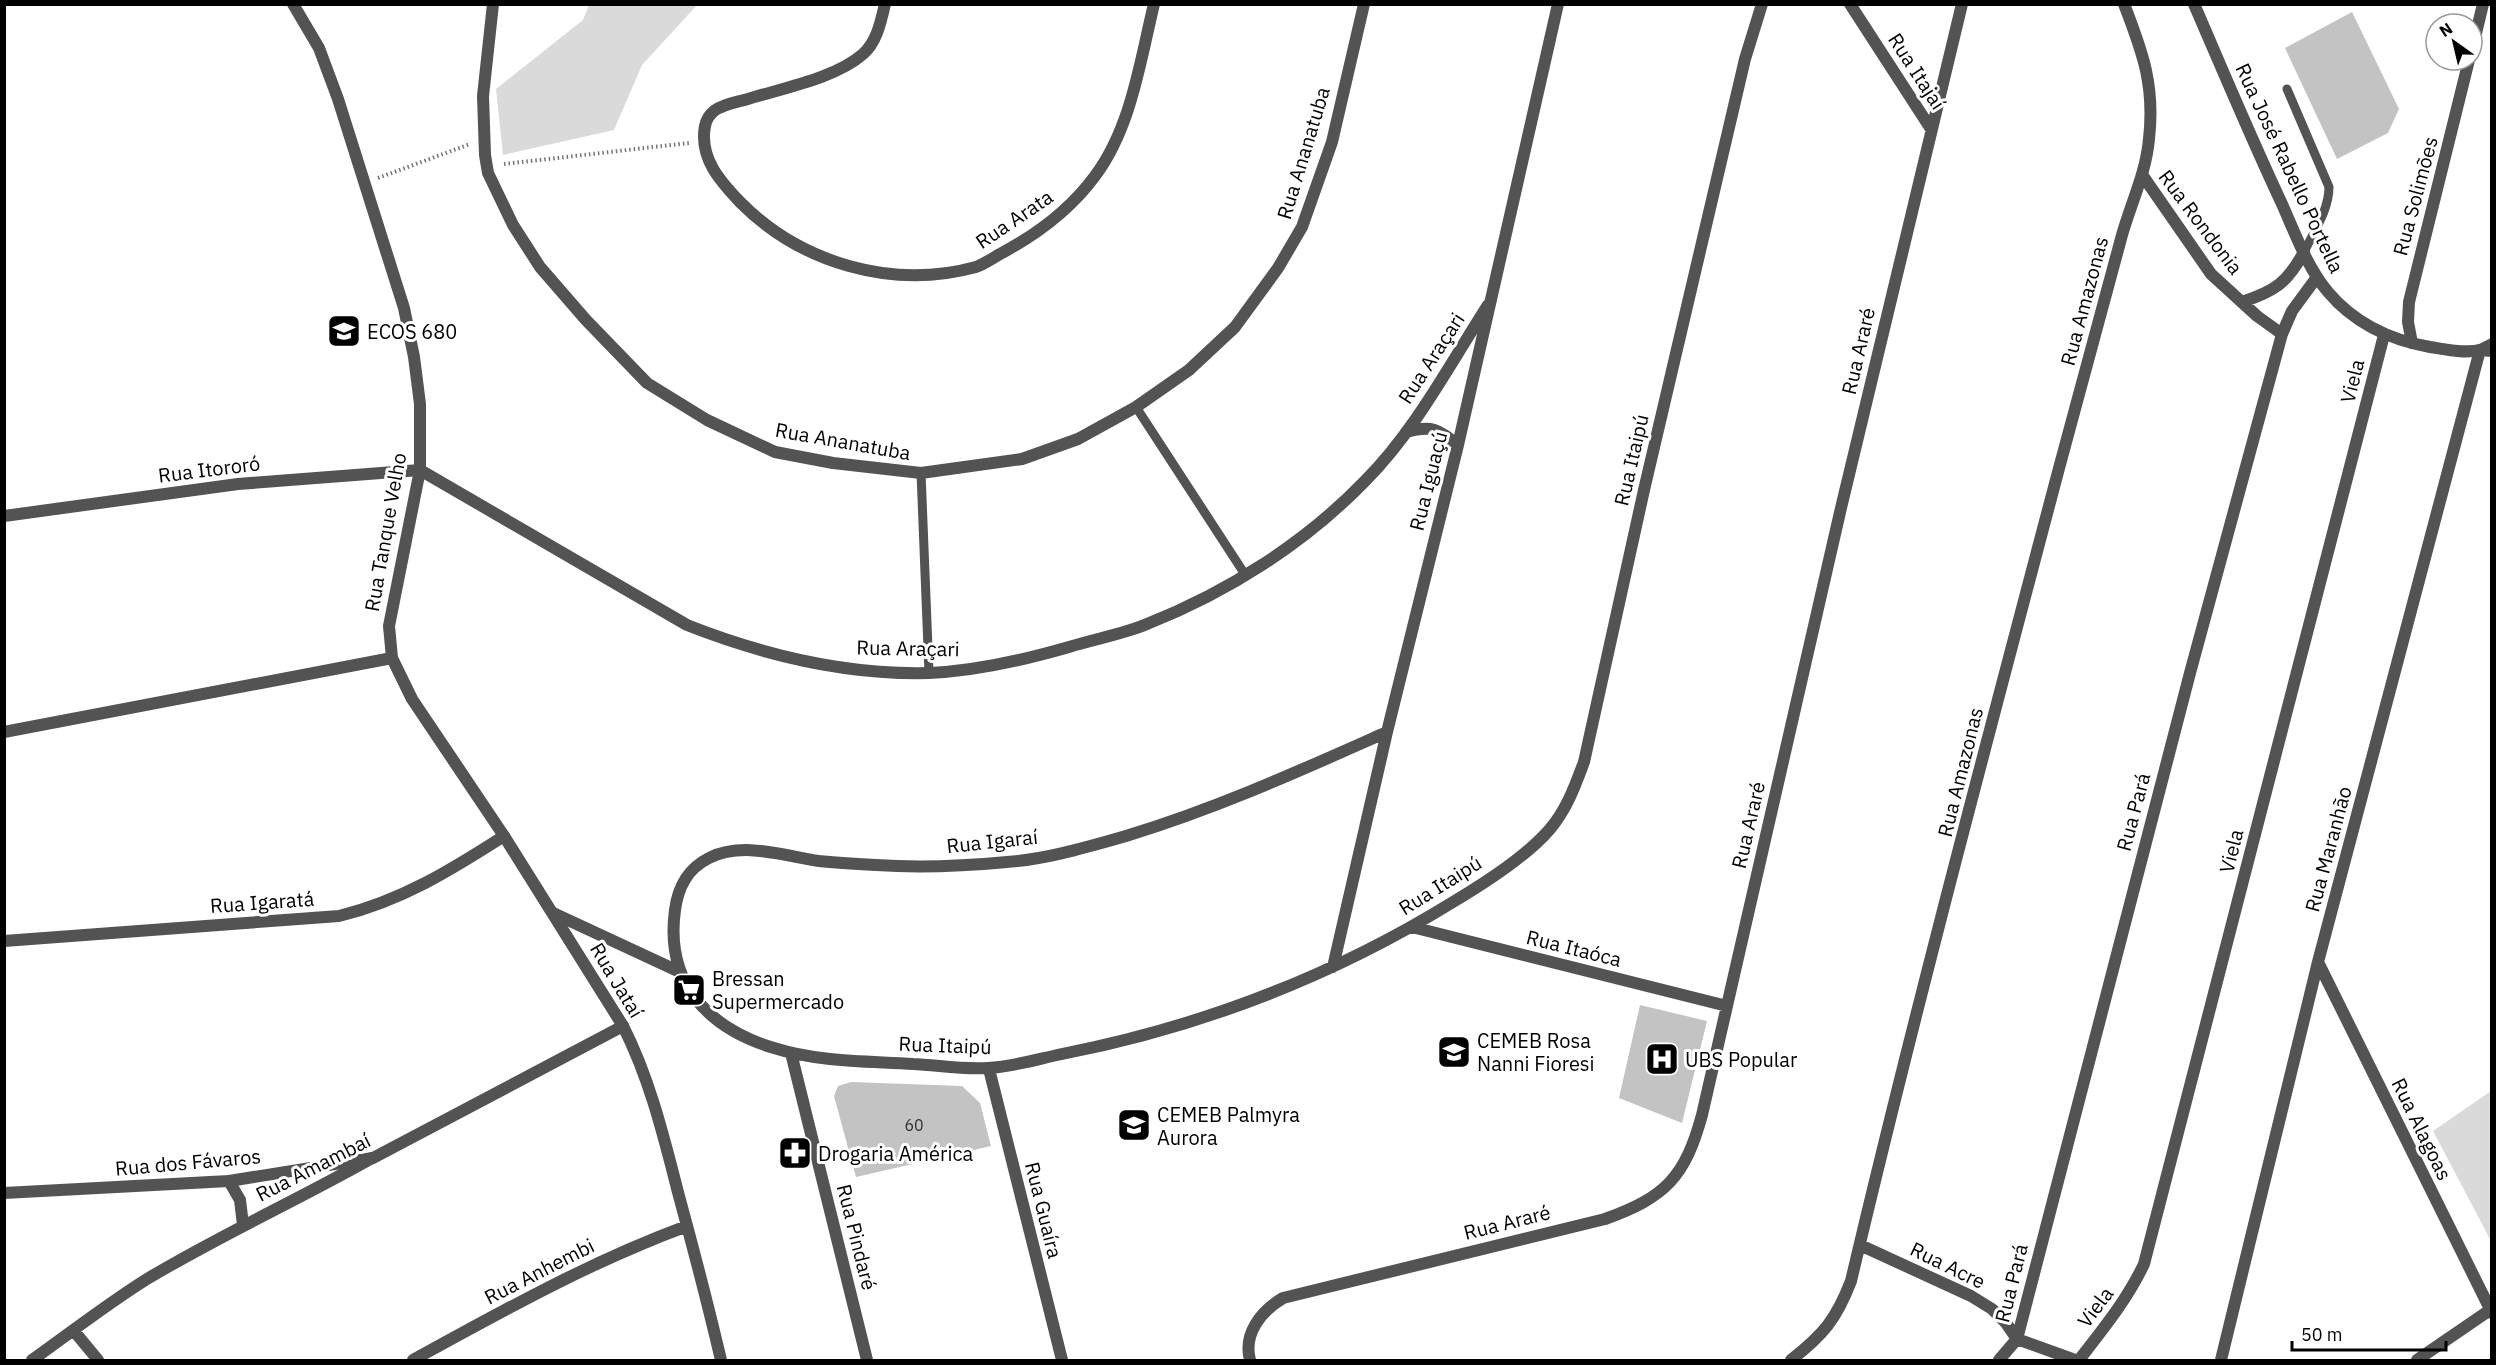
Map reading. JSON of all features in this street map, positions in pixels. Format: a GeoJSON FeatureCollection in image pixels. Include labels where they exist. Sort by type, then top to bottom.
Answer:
{"type":"FeatureCollection","features":[{"type":"Feature","properties":{"kind":"street","name":"Rua Tanque Velho"},"geometry":{"type":"LineString","coordinates":[[293,4],[319,48],[338,99],[404,308],[414,357],[420,405],[420,470],[389,626],[392,658]]}},
{"type":"Feature","properties":{"kind":"street","name":"Rua Ananatuba"},"geometry":{"type":"LineString","coordinates":[[493,4],[483,96],[488,173],[496,194],[540,267],[586,320],[647,383],[707,420],[775,452],[845,465],[921,474],[1022,459],[1078,439],[1136,407],[1189,370],[1236,327],[1278,268],[1302,227],[1332,142],[1364,4]]}},
{"type":"Feature","properties":{"kind":"street","name":"Rua Arata"},"geometry":{"type":"LineString","coordinates":[[885,4],[879,29],[864,54],[821,76],[722,107],[708,118],[704,138],[712,170],[721,182],[754,216],[796,246],[843,265],[877,272],[925,276],[978,266],[1019,244],[1063,213],[1095,177],[1114,145],[1128,106],[1154,4]]}},
{"type":"Feature","properties":{"kind":"street","name":"Rua Iguaçú"},"geometry":{"type":"LineString","coordinates":[[1333,967],[1387,732],[1458,445],[1558,4]]}},
{"type":"Feature","properties":{"kind":"street","name":"Rua Itaipú"},"geometry":{"type":"LineString","coordinates":[[680,972],[688,988],[708,1013],[730,1031],[758,1043],[791,1053],[830,1059],[989,1069],[1110,1044],[1176,1026],[1289,987],[1412,927],[1481,885],[1550,829],[1570,799],[1584,762],[1646,478],[1745,59],[1762,4]]}},
{"type":"Feature","properties":{"kind":"street","name":"Rua Itajaí"},"geometry":{"type":"LineString","coordinates":[[1851,4],[1931,129]]}},
{"type":"Feature","properties":{"kind":"street","name":"Rua Araré"},"geometry":{"type":"LineString","coordinates":[[1249,1358],[1250,1336],[1257,1319],[1270,1305],[1282,1298],[1605,1219],[1636,1208],[1663,1190],[1681,1171],[1693,1146],[1727,1006],[1841,508],[1962,4]]}},
{"type":"Feature","properties":{"kind":"street","name":"Rua Rondonia"},"geometry":{"type":"LineString","coordinates":[[2124,4],[2144,55],[2151,94],[2149,141],[2143,176],[2211,274],[2282,334]]}},
{"type":"Feature","properties":{"kind":"street","name":"Rua José Rabello Portella"},"geometry":{"type":"LineString","coordinates":[[2194,4],[2254,144],[2317,277],[2345,309],[2384,335],[2412,344],[2447,350],[2486,351]]}},
{"type":"Feature","properties":{"kind":"street","name":"Rua Solimões"},"geometry":{"type":"LineString","coordinates":[[2412,344],[2408,322],[2409,302],[2466,72]]}},
{"type":"Feature","properties":{"kind":"street","name":"Rua Amazonas"},"geometry":{"type":"LineString","coordinates":[[1791,1360],[1819,1338],[1840,1309],[1851,1281],[2000,692],[2099,317],[2124,228],[2143,176]]}},
{"type":"Feature","properties":{"kind":"street"},"geometry":{"type":"LineString","coordinates":[[2242,302],[2266,294],[2283,283],[2304,252]]}},
{"type":"Feature","properties":{"kind":"street","name":"Rua Pará"},"geometry":{"type":"LineString","coordinates":[[1999,1360],[2017,1339],[2154,810],[2282,334],[2292,311],[2317,277]]}},
{"type":"Feature","properties":{"kind":"street","name":"Rua Araçari"},"geometry":{"type":"LineString","coordinates":[[420,470],[687,625],[725,640],[800,660],[864,670],[929,673],[976,668],[1035,657],[1146,625],[1246,576],[1319,523],[1366,480],[1406,432],[1488,305]]}},
{"type":"Feature","properties":{"kind":"street","name":"Viela"},"geometry":{"type":"LineString","coordinates":[[2077,1360],[2116,1314],[2133,1288],[2144,1264],[2384,335]]}},
{"type":"Feature","properties":{"kind":"street"},"geometry":{"type":"LineString","coordinates":[[2486,351],[2492,344]]}},
{"type":"Feature","properties":{"kind":"street","name":"Rua Maranhão"},"geometry":{"type":"LineString","coordinates":[[2221,1360],[2318,962],[2486,351]]}},
{"type":"Feature","properties":{"kind":"street","name":"Rua Araçari"},"geometry":{"type":"LineString","coordinates":[[1406,432],[1430,428],[1444,434],[1458,445]]}},
{"type":"Feature","properties":{"kind":"street","name":"Rua Itororó"},"geometry":{"type":"LineString","coordinates":[[4,516],[238,484],[420,470]]}},
{"type":"Feature","properties":{"kind":"street"},"geometry":{"type":"LineString","coordinates":[[4,732],[392,658]]}},
{"type":"Feature","properties":{"kind":"street","name":"Rua Jataí"},"geometry":{"type":"LineString","coordinates":[[392,658],[412,699],[504,836],[622,1026],[642,1069],[663,1134],[722,1360]]}},
{"type":"Feature","properties":{"kind":"street","name":"Rua Igaraí"},"geometry":{"type":"LineString","coordinates":[[680,972],[672,944],[678,895],[683,879],[698,865],[714,856],[733,851],[761,852],[820,861],[879,866],[930,866],[1021,860],[1085,848],[1182,819],[1259,790],[1387,732]]}},
{"type":"Feature","properties":{"kind":"street","name":"Rua Igaratá"},"geometry":{"type":"LineString","coordinates":[[4,941],[339,916],[369,909],[411,891],[441,876],[504,836]]}},
{"type":"Feature","properties":{"kind":"street"},"geometry":{"type":"LineString","coordinates":[[553,913],[680,972]]}},
{"type":"Feature","properties":{"kind":"street","name":"Rua Itaóca"},"geometry":{"type":"LineString","coordinates":[[1412,927],[1727,1006]]}},
{"type":"Feature","properties":{"kind":"street","name":"Rua Alagoas"},"geometry":{"type":"LineString","coordinates":[[2318,962],[2491,1312]]}},
{"type":"Feature","properties":{"kind":"street","name":"Rua Amambaí"},"geometry":{"type":"LineString","coordinates":[[32,1360],[123,1294],[243,1225],[330,1182],[622,1026]]}},
{"type":"Feature","properties":{"kind":"street","name":"Rua Pindaré"},"geometry":{"type":"LineString","coordinates":[[791,1053],[867,1360]]}},
{"type":"Feature","properties":{"kind":"street","name":"Rua Guaíra"},"geometry":{"type":"LineString","coordinates":[[989,1069],[1062,1360]]}},
{"type":"Feature","properties":{"kind":"street","name":"Rua dos Fávaros"},"geometry":{"type":"LineString","coordinates":[[4,1193],[228,1181],[373,1158]]}},
{"type":"Feature","properties":{"kind":"street"},"geometry":{"type":"LineString","coordinates":[[228,1181],[240,1200],[243,1225]]}},
{"type":"Feature","properties":{"kind":"street","name":"Rua Anhembi"},"geometry":{"type":"LineString","coordinates":[[413,1360],[551,1284],[597,1262],[687,1226]]}},
{"type":"Feature","properties":{"kind":"street","name":"Rua Acre"},"geometry":{"type":"LineString","coordinates":[[1860,1245],[1971,1296],[1992,1309],[2017,1339]]}},
{"type":"Feature","properties":{"kind":"street"},"geometry":{"type":"LineString","coordinates":[[2417,1360],[2491,1312]]}},
{"type":"Feature","properties":{"kind":"street"},"geometry":{"type":"LineString","coordinates":[[74,1331],[98,1360]]}},
{"type":"Feature","properties":{"kind":"street"},"geometry":{"type":"LineString","coordinates":[[2017,1339],[2077,1360]]}},
{"type":"Feature","properties":{"kind":"lane"},"geometry":{"type":"LineString","coordinates":[[2287,89],[2329,187],[2330,199],[2304,252]]}},
{"type":"Feature","properties":{"kind":"lane"},"geometry":{"type":"LineString","coordinates":[[1136,407],[1246,576]]}},
{"type":"Feature","properties":{"kind":"lane"},"geometry":{"type":"LineString","coordinates":[[921,474],[929,673]]}},
{"type":"Feature","properties":{"kind":"path"},"geometry":{"type":"LineString","coordinates":[[364,182],[484,139]]}},
{"type":"Feature","properties":{"kind":"path"},"geometry":{"type":"LineString","coordinates":[[504,164],[689,142]]}},
{"type":"Feature","properties":{"kind":"shaded area"},"geometry":{"type":"Polygon","coordinates":[[[589,5],[697,5],[642,65],[614,130],[503,155],[496,89],[583,20],[589,5]]]}},
{"type":"Feature","properties":{"kind":"shaded area"},"geometry":{"type":"Polygon","coordinates":[[[2491,1091],[2491,1241],[2433,1131],[2491,1091]]]}},
{"type":"Feature","properties":{"kind":"building"},"geometry":{"type":"Polygon","coordinates":[[[2352,12],[2399,109],[2388,133],[2337,159],[2285,48],[2352,12]]]}},
{"type":"Feature","properties":{"kind":"building","name":"UBS Popular"},"geometry":{"type":"Polygon","coordinates":[[[1640,1005],[1707,1021],[1682,1123],[1619,1098],[1640,1005]]]}},
{"type":"Feature","properties":{"kind":"building"},"geometry":{"type":"Polygon","coordinates":[[[851,1082],[962,1086],[980,1103],[991,1146],[856,1177],[834,1096],[838,1086],[851,1082]]]}},
{"type":"Feature","properties":{"kind":"place","name":"ECOS 680"},"geometry":{"type":"Point","coordinates":[344,331]}},
{"type":"Feature","properties":{"kind":"place","name":"Bressan Supermercado"},"geometry":{"type":"Point","coordinates":[689,990]}},
{"type":"Feature","properties":{"kind":"place","name":"CEMEB Rosa Nanni Fioresi"},"geometry":{"type":"Point","coordinates":[1454,1052]}},
{"type":"Feature","properties":{"kind":"place","name":"UBS Popular"},"geometry":{"type":"Point","coordinates":[1662,1059]}},
{"type":"Feature","properties":{"kind":"place","name":"CEMEB Palmyra Aurora"},"geometry":{"type":"Point","coordinates":[1134,1125]}},
{"type":"Feature","properties":{"kind":"place","name":"Drogaria América"},"geometry":{"type":"Point","coordinates":[795,1153]}}]}
